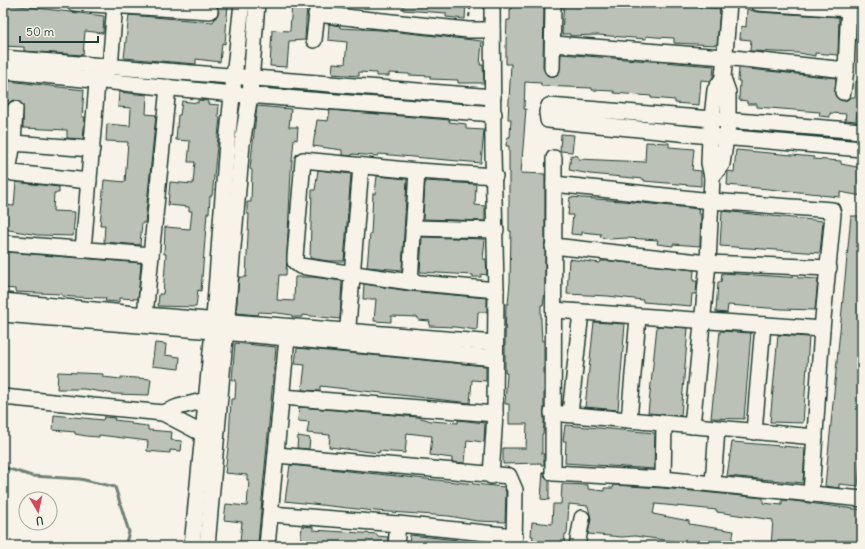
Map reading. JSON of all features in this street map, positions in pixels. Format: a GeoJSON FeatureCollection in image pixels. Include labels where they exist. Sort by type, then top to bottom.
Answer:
{"type":"FeatureCollection","features":[{"type":"Feature","properties":{"kind":"street"},"geometry":{"type":"LineString","coordinates":[[74,3],[174,6],[210,11]]}},
{"type":"Feature","properties":{"kind":"street"},"geometry":{"type":"LineString","coordinates":[[207,546],[234,85],[242,3]]}},
{"type":"Feature","properties":{"kind":"street"},"geometry":{"type":"LineString","coordinates":[[192,546],[206,400],[220,326],[242,144],[251,86],[257,3]]}},
{"type":"Feature","properties":{"kind":"street"},"geometry":{"type":"LineString","coordinates":[[491,476],[495,414],[496,290],[492,3]]}},
{"type":"Feature","properties":{"kind":"street"},"geometry":{"type":"LineString","coordinates":[[552,68],[554,44],[554,3]]}},
{"type":"Feature","properties":{"kind":"street"},"geometry":{"type":"LineString","coordinates":[[712,178],[722,164],[727,128],[728,92],[723,78],[730,3]]}},
{"type":"Feature","properties":{"kind":"street"},"geometry":{"type":"LineString","coordinates":[[758,3],[849,6],[846,70],[843,92]]}},
{"type":"Feature","properties":{"kind":"street"},"geometry":{"type":"LineString","coordinates":[[83,250],[92,149],[101,72],[115,5]]}},
{"type":"Feature","properties":{"kind":"street"},"geometry":{"type":"LineString","coordinates":[[314,40],[317,9],[468,30],[492,30]]}},
{"type":"Feature","properties":{"kind":"street"},"geometry":{"type":"LineString","coordinates":[[554,44],[724,57],[846,70]]}},
{"type":"Feature","properties":{"kind":"street"},"geometry":{"type":"LineString","coordinates":[[3,58],[101,72],[234,85],[494,105]]}},
{"type":"Feature","properties":{"kind":"street"},"geometry":{"type":"LineString","coordinates":[[3,71],[101,72],[168,87],[234,85]]}},
{"type":"Feature","properties":{"kind":"street"},"geometry":{"type":"LineString","coordinates":[[692,426],[708,262],[712,178],[708,163],[715,90],[723,78]]}},
{"type":"Feature","properties":{"kind":"street"},"geometry":{"type":"LineString","coordinates":[[145,315],[168,87]]}},
{"type":"Feature","properties":{"kind":"street"},"geometry":{"type":"LineString","coordinates":[[547,111],[549,106],[727,128],[862,149]]}},
{"type":"Feature","properties":{"kind":"street"},"geometry":{"type":"LineString","coordinates":[[15,109],[9,166],[13,173],[89,181]]}},
{"type":"Feature","properties":{"kind":"street"},"geometry":{"type":"LineString","coordinates":[[727,128],[862,131]]}},
{"type":"Feature","properties":{"kind":"street"},"geometry":{"type":"LineString","coordinates":[[12,143],[92,149]]}},
{"type":"Feature","properties":{"kind":"street"},"geometry":{"type":"LineString","coordinates":[[554,158],[553,474],[713,483],[862,499]]}},
{"type":"Feature","properties":{"kind":"street"},"geometry":{"type":"LineString","coordinates":[[495,176],[417,171],[303,160],[295,260],[300,266],[351,275],[496,290]]}},
{"type":"Feature","properties":{"kind":"street"},"geometry":{"type":"LineString","coordinates":[[347,336],[361,166]]}},
{"type":"Feature","properties":{"kind":"street"},"geometry":{"type":"LineString","coordinates":[[410,282],[417,171]]}},
{"type":"Feature","properties":{"kind":"street"},"geometry":{"type":"LineString","coordinates":[[554,184],[711,201],[832,210],[833,214],[822,329],[811,494]]}},
{"type":"Feature","properties":{"kind":"street"},"geometry":{"type":"LineString","coordinates":[[413,228],[496,230]]}},
{"type":"Feature","properties":{"kind":"street"},"geometry":{"type":"LineString","coordinates":[[3,243],[151,256]]}},
{"type":"Feature","properties":{"kind":"street"},"geometry":{"type":"LineString","coordinates":[[553,246],[708,262],[829,268]]}},
{"type":"Feature","properties":{"kind":"street"},"geometry":{"type":"LineString","coordinates":[[3,302],[145,315],[287,338],[347,336],[495,358]]}},
{"type":"Feature","properties":{"kind":"street"},"geometry":{"type":"LineString","coordinates":[[554,310],[822,329]]}},
{"type":"Feature","properties":{"kind":"street"},"geometry":{"type":"LineString","coordinates":[[570,414],[581,312]]}},
{"type":"Feature","properties":{"kind":"street"},"geometry":{"type":"LineString","coordinates":[[3,314],[220,326],[347,336],[495,343]]}},
{"type":"Feature","properties":{"kind":"street"},"geometry":{"type":"LineString","coordinates":[[629,420],[638,317]]}},
{"type":"Feature","properties":{"kind":"street"},"geometry":{"type":"LineString","coordinates":[[754,432],[763,325]]}},
{"type":"Feature","properties":{"kind":"street"},"geometry":{"type":"LineString","coordinates":[[267,546],[287,338]]}},
{"type":"Feature","properties":{"kind":"street"},"geometry":{"type":"LineString","coordinates":[[3,397],[162,413],[203,434]]}},
{"type":"Feature","properties":{"kind":"street"},"geometry":{"type":"LineString","coordinates":[[282,397],[495,414]]}},
{"type":"Feature","properties":{"kind":"street"},"geometry":{"type":"LineString","coordinates":[[162,413],[178,406],[206,400]]}},
{"type":"Feature","properties":{"kind":"street"},"geometry":{"type":"LineString","coordinates":[[552,414],[570,414],[815,437]]}},
{"type":"Feature","properties":{"kind":"street"},"geometry":{"type":"LineString","coordinates":[[662,479],[664,424]]}},
{"type":"Feature","properties":{"kind":"street"},"geometry":{"type":"LineString","coordinates":[[713,483],[717,429]]}},
{"type":"Feature","properties":{"kind":"street"},"geometry":{"type":"LineString","coordinates":[[271,514],[398,524],[514,541],[515,490],[509,476],[491,476],[276,455]]}},
{"type":"Feature","properties":{"kind":"street"},"geometry":{"type":"LineString","coordinates":[[582,518],[577,546],[583,546]]}},
{"type":"Feature","properties":{"kind":"street"},"geometry":{"type":"LineString","coordinates":[[396,546],[398,524]]}},
{"type":"Feature","properties":{"kind":"building"},"geometry":{"type":"Polygon","coordinates":[[[214,3],[228,4],[225,44],[222,43],[220,62],[196,59],[196,64],[124,58],[129,15],[213,22],[219,12],[214,3]]]}},
{"type":"Feature","properties":{"kind":"building"},"geometry":{"type":"Polygon","coordinates":[[[292,3],[307,3],[305,40],[289,41],[287,67],[270,66],[272,30],[290,31],[292,3]]]}},
{"type":"Feature","properties":{"kind":"building"},"geometry":{"type":"Polygon","coordinates":[[[403,3],[466,3],[465,19],[446,17],[446,13],[403,10],[403,3]]]}},
{"type":"Feature","properties":{"kind":"building"},"geometry":{"type":"Polygon","coordinates":[[[512,3],[544,3],[543,68],[548,76],[556,76],[559,73],[561,54],[714,66],[713,77],[710,81],[701,80],[699,105],[675,103],[675,100],[651,98],[651,96],[614,93],[614,91],[592,90],[592,88],[541,86],[541,83],[525,82],[524,109],[526,109],[521,173],[545,174],[545,292],[543,305],[541,305],[542,341],[544,341],[544,424],[542,434],[542,454],[544,454],[544,465],[541,465],[541,463],[503,464],[503,448],[526,448],[527,424],[509,424],[509,404],[505,404],[507,373],[505,373],[506,304],[508,304],[510,282],[511,231],[509,231],[509,146],[506,146],[507,137],[510,137],[511,119],[508,119],[511,64],[506,64],[506,43],[507,20],[510,20],[510,9],[512,9],[512,3]]]}},
{"type":"Feature","properties":{"kind":"building"},"geometry":{"type":"Polygon","coordinates":[[[564,3],[682,3],[699,7],[720,9],[717,45],[674,43],[674,38],[646,36],[646,39],[598,35],[570,36],[570,34],[562,34],[564,3]]]}},
{"type":"Feature","properties":{"kind":"building"},"geometry":{"type":"Polygon","coordinates":[[[3,4],[104,16],[103,33],[85,31],[83,55],[24,51],[24,47],[3,46],[3,4]]]}},
{"type":"Feature","properties":{"kind":"building"},"geometry":{"type":"Polygon","coordinates":[[[747,9],[757,12],[839,17],[838,55],[815,53],[815,56],[799,53],[750,51],[751,40],[740,39],[741,26],[746,27],[747,9]]]}},
{"type":"Feature","properties":{"kind":"building"},"geometry":{"type":"Polygon","coordinates":[[[329,24],[340,26],[340,28],[381,30],[482,41],[480,65],[483,65],[484,83],[458,83],[458,80],[430,79],[430,76],[409,74],[389,73],[389,76],[376,76],[376,73],[359,72],[359,76],[332,74],[333,63],[345,64],[347,42],[328,40],[329,24]]]}},
{"type":"Feature","properties":{"kind":"building"},"geometry":{"type":"Polygon","coordinates":[[[739,68],[836,78],[835,95],[842,101],[855,97],[856,81],[862,81],[862,113],[857,112],[856,121],[845,120],[846,114],[830,113],[830,117],[819,116],[820,112],[757,107],[757,104],[747,104],[747,101],[739,100],[739,68]]]}},
{"type":"Feature","properties":{"kind":"building"},"geometry":{"type":"Polygon","coordinates":[[[9,81],[84,90],[82,117],[85,117],[83,139],[67,138],[67,130],[23,128],[23,105],[15,100],[11,101],[7,106],[9,81]]]}},
{"type":"Feature","properties":{"kind":"building"},"geometry":{"type":"Polygon","coordinates":[[[119,92],[147,95],[146,114],[156,115],[145,223],[142,223],[140,245],[104,242],[105,225],[100,225],[104,180],[125,182],[128,142],[106,141],[107,124],[130,126],[131,108],[118,107],[119,92]]]}},
{"type":"Feature","properties":{"kind":"building"},"geometry":{"type":"Polygon","coordinates":[[[198,100],[208,101],[208,104],[219,105],[218,117],[220,117],[212,196],[210,196],[209,213],[207,213],[201,291],[198,290],[196,307],[158,306],[159,294],[163,294],[166,254],[164,254],[165,227],[190,229],[192,211],[189,211],[189,207],[168,205],[170,182],[193,184],[195,162],[188,162],[190,141],[176,140],[178,115],[180,115],[182,101],[198,103],[198,100]]]}},
{"type":"Feature","properties":{"kind":"building"},"geometry":{"type":"Polygon","coordinates":[[[257,106],[291,109],[289,127],[298,127],[297,140],[294,139],[291,172],[286,275],[279,275],[277,300],[294,301],[295,277],[313,277],[342,281],[340,319],[302,315],[302,317],[292,317],[292,315],[277,313],[259,312],[258,315],[236,313],[239,277],[246,277],[249,214],[247,214],[247,202],[251,202],[252,170],[250,169],[257,106]]]}},
{"type":"Feature","properties":{"kind":"building"},"geometry":{"type":"Polygon","coordinates":[[[330,110],[450,120],[449,122],[466,124],[466,129],[484,130],[481,163],[379,154],[378,156],[352,154],[352,156],[342,155],[342,150],[313,146],[317,120],[328,121],[330,110]]]}},
{"type":"Feature","properties":{"kind":"building"},"geometry":{"type":"Polygon","coordinates":[[[561,134],[574,135],[572,152],[560,151],[561,134]]]}},
{"type":"Feature","properties":{"kind":"building"},"geometry":{"type":"Polygon","coordinates":[[[646,142],[669,143],[669,147],[694,149],[692,170],[701,171],[701,186],[644,181],[644,179],[590,174],[569,170],[571,155],[578,156],[578,159],[645,162],[646,142]]]}},
{"type":"Feature","properties":{"kind":"building"},"geometry":{"type":"Polygon","coordinates":[[[736,150],[814,157],[813,159],[841,161],[841,164],[862,168],[862,196],[840,192],[840,197],[727,185],[728,171],[734,172],[736,150]]]}},
{"type":"Feature","properties":{"kind":"building"},"geometry":{"type":"Polygon","coordinates":[[[318,170],[351,174],[344,261],[328,261],[310,258],[312,190],[315,190],[318,170]]]}},
{"type":"Feature","properties":{"kind":"building"},"geometry":{"type":"Polygon","coordinates":[[[377,176],[407,179],[402,270],[367,267],[371,234],[373,193],[375,194],[377,176]]]}},
{"type":"Feature","properties":{"kind":"building"},"geometry":{"type":"Polygon","coordinates":[[[425,181],[476,184],[475,205],[485,206],[485,221],[423,219],[425,181]]]}},
{"type":"Feature","properties":{"kind":"building"},"geometry":{"type":"Polygon","coordinates":[[[16,182],[59,187],[59,193],[54,193],[53,211],[75,212],[73,236],[38,235],[3,229],[3,205],[14,206],[16,182]]]}},
{"type":"Feature","properties":{"kind":"building"},"geometry":{"type":"Polygon","coordinates":[[[570,197],[699,209],[698,214],[701,214],[700,246],[673,244],[673,246],[657,244],[658,240],[627,238],[610,239],[600,237],[601,234],[582,232],[582,235],[571,234],[573,215],[568,215],[570,197]]]}},
{"type":"Feature","properties":{"kind":"building"},"geometry":{"type":"Polygon","coordinates":[[[722,211],[823,221],[820,253],[720,246],[722,211]]]}},
{"type":"Feature","properties":{"kind":"building"},"geometry":{"type":"Polygon","coordinates":[[[851,216],[862,216],[862,247],[859,279],[862,279],[862,447],[858,486],[839,484],[839,488],[825,486],[851,216]]]}},
{"type":"Feature","properties":{"kind":"building"},"geometry":{"type":"Polygon","coordinates":[[[422,237],[485,239],[483,259],[486,259],[487,275],[481,274],[481,277],[473,277],[473,275],[420,272],[422,237]]]}},
{"type":"Feature","properties":{"kind":"building"},"geometry":{"type":"Polygon","coordinates":[[[6,252],[141,263],[138,299],[119,298],[119,302],[105,301],[106,298],[15,292],[15,289],[3,288],[6,252]]]}},
{"type":"Feature","properties":{"kind":"building"},"geometry":{"type":"Polygon","coordinates":[[[569,259],[600,263],[601,261],[611,261],[694,270],[693,281],[697,281],[696,294],[692,294],[691,306],[643,302],[643,300],[608,296],[567,294],[569,259]]]}},
{"type":"Feature","properties":{"kind":"building"},"geometry":{"type":"Polygon","coordinates":[[[722,273],[818,279],[815,310],[728,305],[727,313],[716,312],[718,282],[721,282],[722,273]]]}},
{"type":"Feature","properties":{"kind":"building"},"geometry":{"type":"Polygon","coordinates":[[[364,284],[409,291],[487,298],[487,312],[478,312],[477,330],[429,326],[430,321],[418,320],[418,317],[391,316],[391,322],[374,321],[376,299],[363,299],[364,284]]]}},
{"type":"Feature","properties":{"kind":"building"},"geometry":{"type":"Polygon","coordinates":[[[594,322],[625,324],[618,410],[585,407],[594,322]]]}},
{"type":"Feature","properties":{"kind":"building"},"geometry":{"type":"Polygon","coordinates":[[[657,326],[688,328],[681,416],[648,413],[657,326]]]}},
{"type":"Feature","properties":{"kind":"building"},"geometry":{"type":"Polygon","coordinates":[[[720,331],[751,333],[744,419],[711,418],[720,331]]]}},
{"type":"Feature","properties":{"kind":"building"},"geometry":{"type":"Polygon","coordinates":[[[778,335],[809,337],[803,423],[770,422],[778,335]]]}},
{"type":"Feature","properties":{"kind":"building"},"geometry":{"type":"Polygon","coordinates":[[[155,343],[166,344],[165,355],[180,357],[179,369],[152,366],[155,343]]]}},
{"type":"Feature","properties":{"kind":"building"},"geometry":{"type":"Polygon","coordinates":[[[235,343],[276,347],[258,543],[240,542],[242,522],[224,520],[226,504],[247,506],[249,480],[247,480],[247,475],[225,473],[229,440],[231,399],[235,399],[236,380],[232,380],[235,343]]]}},
{"type":"Feature","properties":{"kind":"building"},"geometry":{"type":"Polygon","coordinates":[[[297,348],[486,366],[486,381],[472,380],[470,403],[320,386],[320,391],[302,390],[305,365],[295,364],[297,348]]]}},
{"type":"Feature","properties":{"kind":"building"},"geometry":{"type":"Polygon","coordinates":[[[58,372],[103,374],[103,377],[121,379],[121,377],[151,379],[149,395],[114,394],[84,389],[57,389],[58,372]]]}},
{"type":"Feature","properties":{"kind":"building"},"geometry":{"type":"Polygon","coordinates":[[[299,407],[418,417],[431,421],[458,423],[458,420],[485,423],[484,442],[467,440],[465,463],[452,462],[452,458],[430,455],[432,436],[407,433],[405,453],[379,451],[379,453],[329,447],[330,435],[307,433],[309,422],[298,421],[299,407]]]}},
{"type":"Feature","properties":{"kind":"building"},"geometry":{"type":"Polygon","coordinates":[[[54,415],[103,420],[104,417],[115,418],[114,420],[148,426],[148,430],[172,432],[171,440],[182,441],[181,451],[170,450],[170,453],[147,451],[148,441],[99,435],[99,437],[86,436],[75,434],[75,432],[53,430],[54,415]]]}},
{"type":"Feature","properties":{"kind":"building"},"geometry":{"type":"Polygon","coordinates":[[[565,425],[655,433],[654,469],[565,463],[566,441],[563,441],[565,425]]]}},
{"type":"Feature","properties":{"kind":"building"},"geometry":{"type":"Polygon","coordinates":[[[298,436],[310,438],[309,449],[297,448],[298,436]]]}},
{"type":"Feature","properties":{"kind":"building"},"geometry":{"type":"Polygon","coordinates":[[[732,442],[805,448],[803,483],[727,476],[732,442]]]}},
{"type":"Feature","properties":{"kind":"building"},"geometry":{"type":"Polygon","coordinates":[[[290,465],[504,487],[506,492],[505,522],[477,521],[449,516],[375,511],[285,501],[290,465]]]}},
{"type":"Feature","properties":{"kind":"building"},"geometry":{"type":"Polygon","coordinates":[[[543,471],[545,478],[549,481],[549,500],[541,499],[543,471]]]}},
{"type":"Feature","properties":{"kind":"building"},"geometry":{"type":"Polygon","coordinates":[[[562,484],[588,485],[588,489],[604,491],[604,488],[613,488],[614,485],[662,488],[763,498],[763,503],[782,505],[782,500],[862,510],[862,546],[771,546],[773,520],[717,512],[717,510],[655,504],[653,514],[689,521],[689,524],[734,531],[731,546],[708,546],[635,536],[622,537],[588,534],[591,519],[588,506],[569,504],[567,534],[565,534],[564,546],[532,545],[532,522],[552,524],[553,504],[561,504],[562,484]]]}},
{"type":"Feature","properties":{"kind":"building"},"geometry":{"type":"Polygon","coordinates":[[[302,526],[313,527],[313,530],[377,534],[377,536],[388,537],[387,546],[300,545],[302,526]]]}},
{"type":"Feature","properties":{"kind":"building"},"geometry":{"type":"Polygon","coordinates":[[[410,535],[457,540],[456,546],[409,546],[410,535]]]}},
{"type":"Feature","properties":{"kind":"waterway"},"geometry":{"type":"LineString","coordinates":[[3,467],[32,476],[80,479],[115,487],[129,532],[125,546]]}}]}
